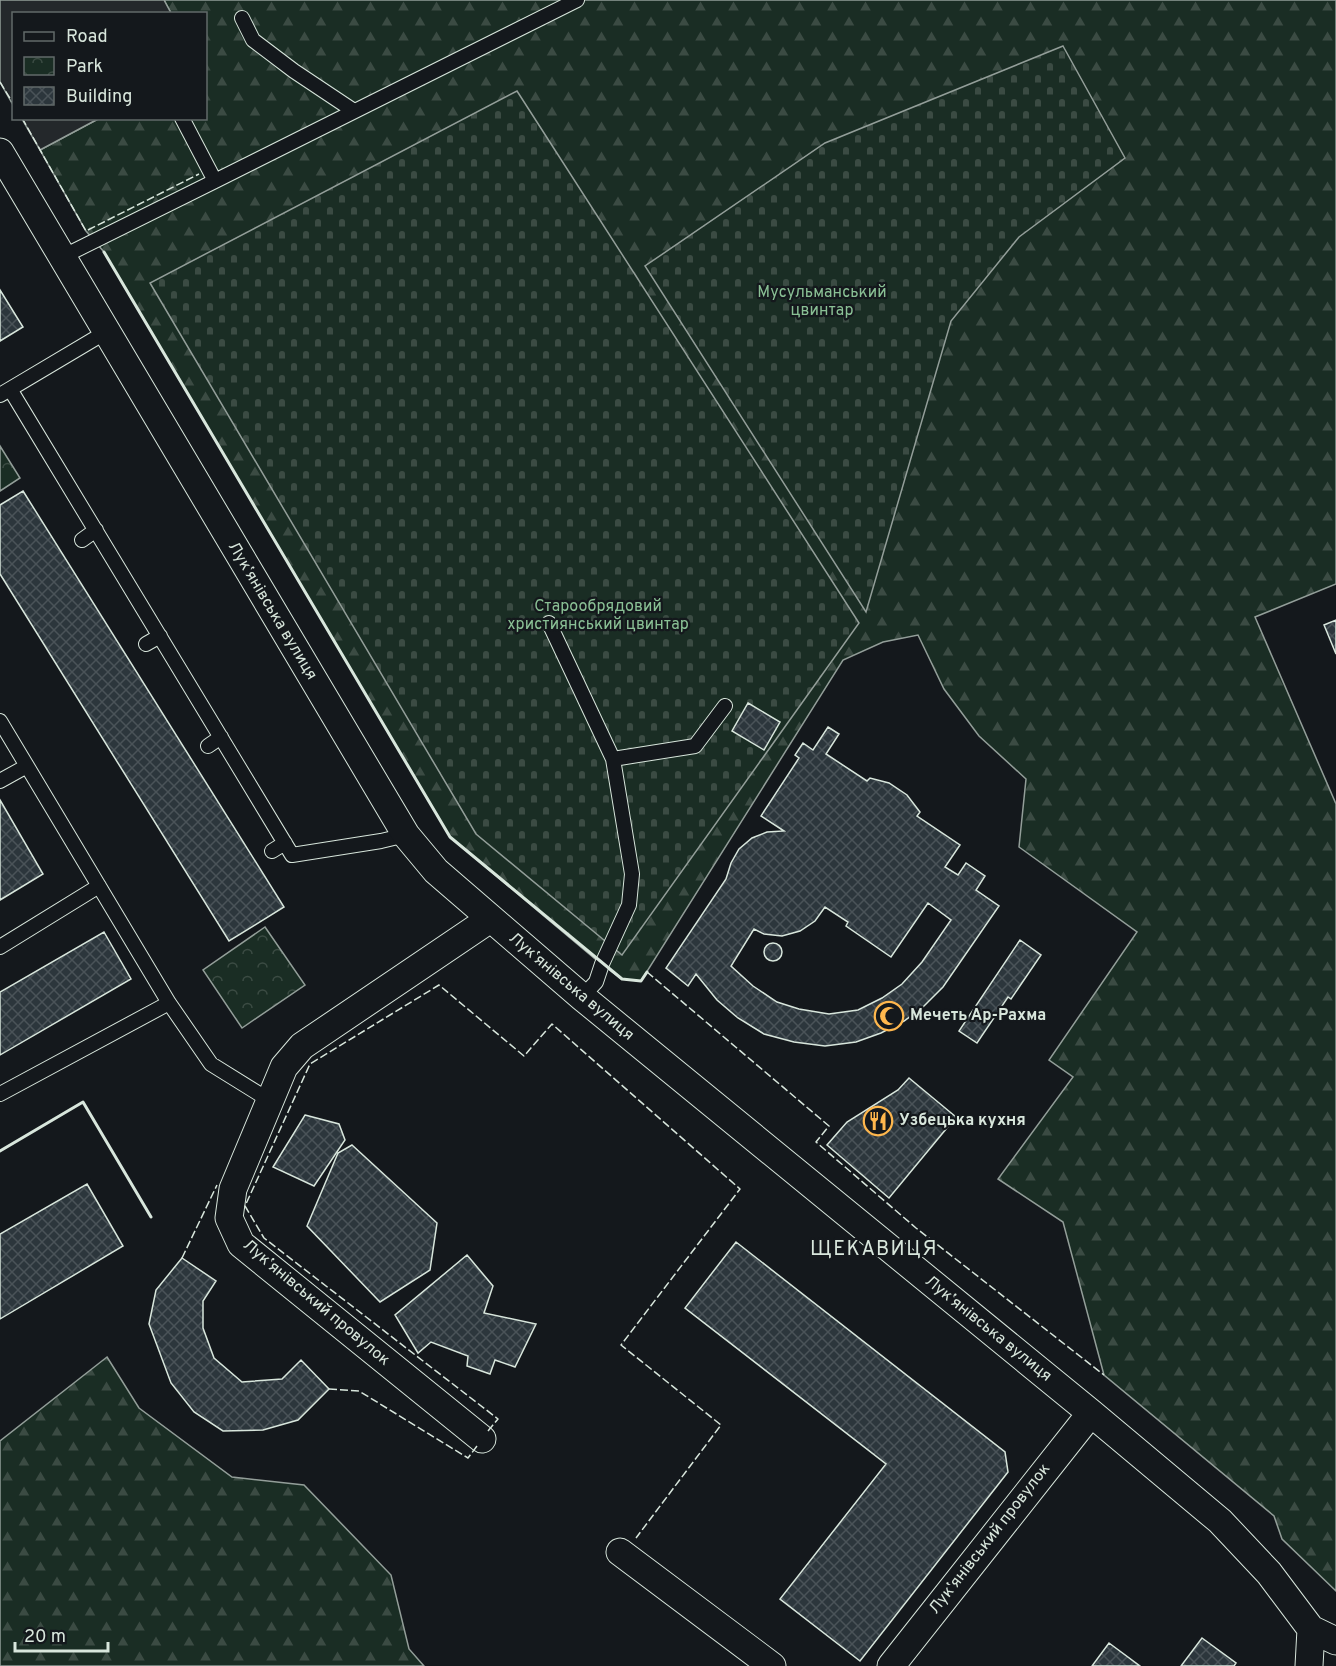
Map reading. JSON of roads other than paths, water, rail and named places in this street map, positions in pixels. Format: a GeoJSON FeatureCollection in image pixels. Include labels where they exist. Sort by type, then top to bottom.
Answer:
{"type":"FeatureCollection","features":[{"type":"Feature","properties":{"kind":"street","name":"Лукʼянівська вулиця"},"geometry":{"type":"LineString","coordinates":[[1,157],[406,835],[436,871],[582,997],[1220,1521],[1269,1573],[1311,1629]]}},
{"type":"Feature","properties":{"kind":"street","name":"Лукʼянівський провулок"},"geometry":{"type":"LineString","coordinates":[[482,1439],[242,1244],[229,1218],[233,1189],[269,1100],[284,1067],[302,1046],[490,919]]}},
{"type":"Feature","properties":{"kind":"street","name":"Лукʼянівський провулок"},"geometry":{"type":"LineString","coordinates":[[891,1666],[1091,1413]]}},
{"type":"Feature","properties":{"kind":"street"},"geometry":{"type":"LineString","coordinates":[[620,1552],[772,1666]]}},
{"type":"Feature","properties":{"kind":"street"},"geometry":{"type":"LineString","coordinates":[[1309,1666],[1311,1629],[1336,1641]]}},
{"type":"Feature","properties":{"kind":"lane"},"geometry":{"type":"LineString","coordinates":[[62,257],[577,0]]}},
{"type":"Feature","properties":{"kind":"lane"},"geometry":{"type":"LineString","coordinates":[[242,18],[253,40],[354,111]]}},
{"type":"Feature","properties":{"kind":"lane"},"geometry":{"type":"LineString","coordinates":[[183,120],[215,181]]}},
{"type":"Feature","properties":{"kind":"lane"},"geometry":{"type":"LineString","coordinates":[[106,332],[5,392],[96,530],[292,855],[406,835]]}},
{"type":"Feature","properties":{"kind":"lane"},"geometry":{"type":"LineString","coordinates":[[82,540],[96,530]]}},
{"type":"Feature","properties":{"kind":"lane"},"geometry":{"type":"LineString","coordinates":[[549,623],[613,759],[632,874],[629,905],[596,982],[582,997]]}},
{"type":"Feature","properties":{"kind":"lane"},"geometry":{"type":"LineString","coordinates":[[146,645],[160,636]]}},
{"type":"Feature","properties":{"kind":"lane"},"geometry":{"type":"LineString","coordinates":[[613,759],[695,746],[725,706]]}},
{"type":"Feature","properties":{"kind":"lane"},"geometry":{"type":"LineString","coordinates":[[0,721],[169,1003],[211,1064],[269,1100]]}},
{"type":"Feature","properties":{"kind":"lane"},"geometry":{"type":"LineString","coordinates":[[208,746],[221,737]]}},
{"type":"Feature","properties":{"kind":"lane"},"geometry":{"type":"LineString","coordinates":[[0,781],[27,766]]}},
{"type":"Feature","properties":{"kind":"lane"},"geometry":{"type":"LineString","coordinates":[[272,851],[285,843]]}},
{"type":"Feature","properties":{"kind":"lane"},"geometry":{"type":"LineString","coordinates":[[0,947],[99,886]]}},
{"type":"Feature","properties":{"kind":"lane"},"geometry":{"type":"LineString","coordinates":[[0,1094],[169,1003]]}},
{"type":"Feature","properties":{"kind":"place","name":"Мечеть Ар-Рахма"},"geometry":{"type":"Point","coordinates":[889,1016]}},
{"type":"Feature","properties":{"kind":"place","name":"Узбецька кухня"},"geometry":{"type":"Point","coordinates":[878,1121]}},
{"type":"Feature","properties":{"kind":"district","name":"ЩЕКАВИЦЯ"},"geometry":{"type":"Point","coordinates":[874,1250]}},
{"type":"Feature","properties":{"kind":"park label","name":"Мусульманський цвинтар"},"geometry":{"type":"Point","coordinates":[822,302]}},
{"type":"Feature","properties":{"kind":"park label","name":"Старообрядовий християнський цвинтар"},"geometry":{"type":"Point","coordinates":[598,616]}}]}
